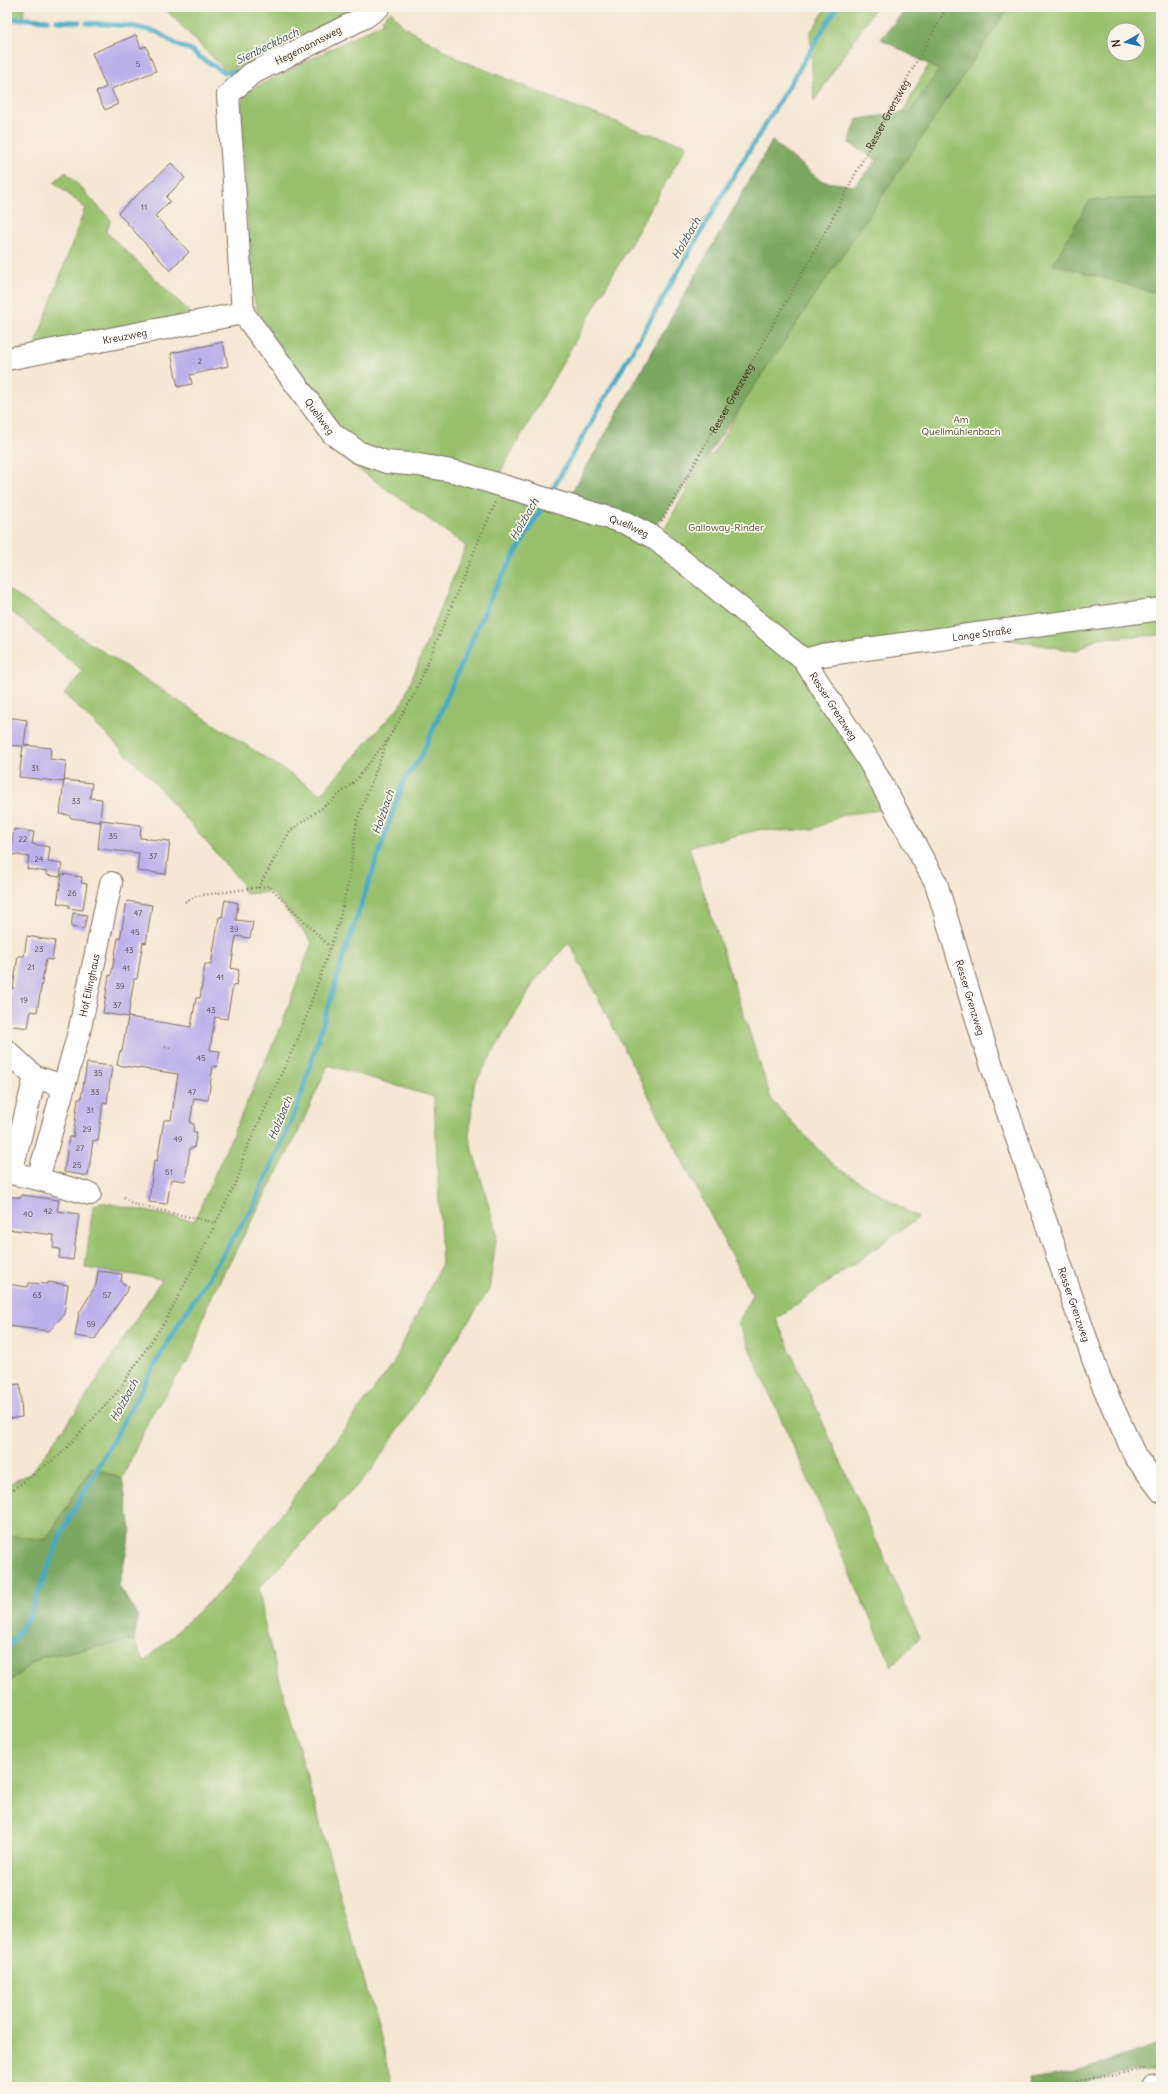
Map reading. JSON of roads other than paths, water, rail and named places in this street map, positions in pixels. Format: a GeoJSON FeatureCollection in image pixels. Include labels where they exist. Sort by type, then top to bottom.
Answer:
{"type":"FeatureCollection","features":[{"type":"Feature","properties":{"kind":"street","name":"Hegemannsweg"},"geometry":{"type":"LineString","coordinates":[[243,313],[228,95],[238,84],[251,74],[365,17],[379,7]]}},
{"type":"Feature","properties":{"kind":"street","name":"Kreuzweg"},"geometry":{"type":"LineString","coordinates":[[7,359],[243,313]]}},
{"type":"Feature","properties":{"kind":"street","name":"Quellweg"},"geometry":{"type":"LineString","coordinates":[[243,313],[332,433],[358,452],[386,462],[457,472],[626,523],[653,537]]}},
{"type":"Feature","properties":{"kind":"street","name":"Resser Grenzweg"},"geometry":{"type":"LineString","coordinates":[[653,537],[804,660],[869,761],[936,883],[984,1043],[1100,1379],[1135,1456],[1161,1491]]}},
{"type":"Feature","properties":{"kind":"street","name":"Lange Straße"},"geometry":{"type":"LineString","coordinates":[[804,660],[837,652],[1161,609]]}},
{"type":"Feature","properties":{"kind":"street","name":"Hof Ellinghaus"},"geometry":{"type":"LineString","coordinates":[[38,1179],[79,1032],[111,883]]}},
{"type":"Feature","properties":{"kind":"street"},"geometry":{"type":"LineString","coordinates":[[7,1051],[35,1077],[64,1086]]}},
{"type":"Feature","properties":{"kind":"street"},"geometry":{"type":"LineString","coordinates":[[35,1077],[11,1173],[90,1194]]}},
{"type":"Feature","properties":{"kind":"street"},"geometry":{"type":"LineString","coordinates":[[1150,2078],[1161,2086]]}},
{"type":"Feature","properties":{"kind":"waterway","name":"Holzbach"},"geometry":{"type":"LineString","coordinates":[[549,495],[727,187],[837,7]]}},
{"type":"Feature","properties":{"kind":"waterway","name":"Sienbeckbach"},"geometry":{"type":"LineString","coordinates":[[7,18],[48,20]]}},
{"type":"Feature","properties":{"kind":"waterway","name":"Sienbeckbach"},"geometry":{"type":"LineString","coordinates":[[57,21],[79,22]]}},
{"type":"Feature","properties":{"kind":"waterway","name":"Sienbeckbach"},"geometry":{"type":"LineString","coordinates":[[87,23],[131,26],[157,32],[181,47],[190,49],[198,56],[225,73],[243,71]]}},
{"type":"Feature","properties":{"kind":"waterway","name":"Holzbach"},"geometry":{"type":"LineString","coordinates":[[7,1650],[30,1614],[62,1532],[171,1336],[253,1207],[297,1108],[346,949],[404,780],[421,757],[492,594],[544,504]]}},
{"type":"Feature","properties":{"kind":"park label","name":"Am Quellmühlenbach"},"geometry":{"type":"Point","coordinates":[961,424]}},
{"type":"Feature","properties":{"kind":"park label","name":"Galloway-Rinder"},"geometry":{"type":"Point","coordinates":[726,527]}}]}
